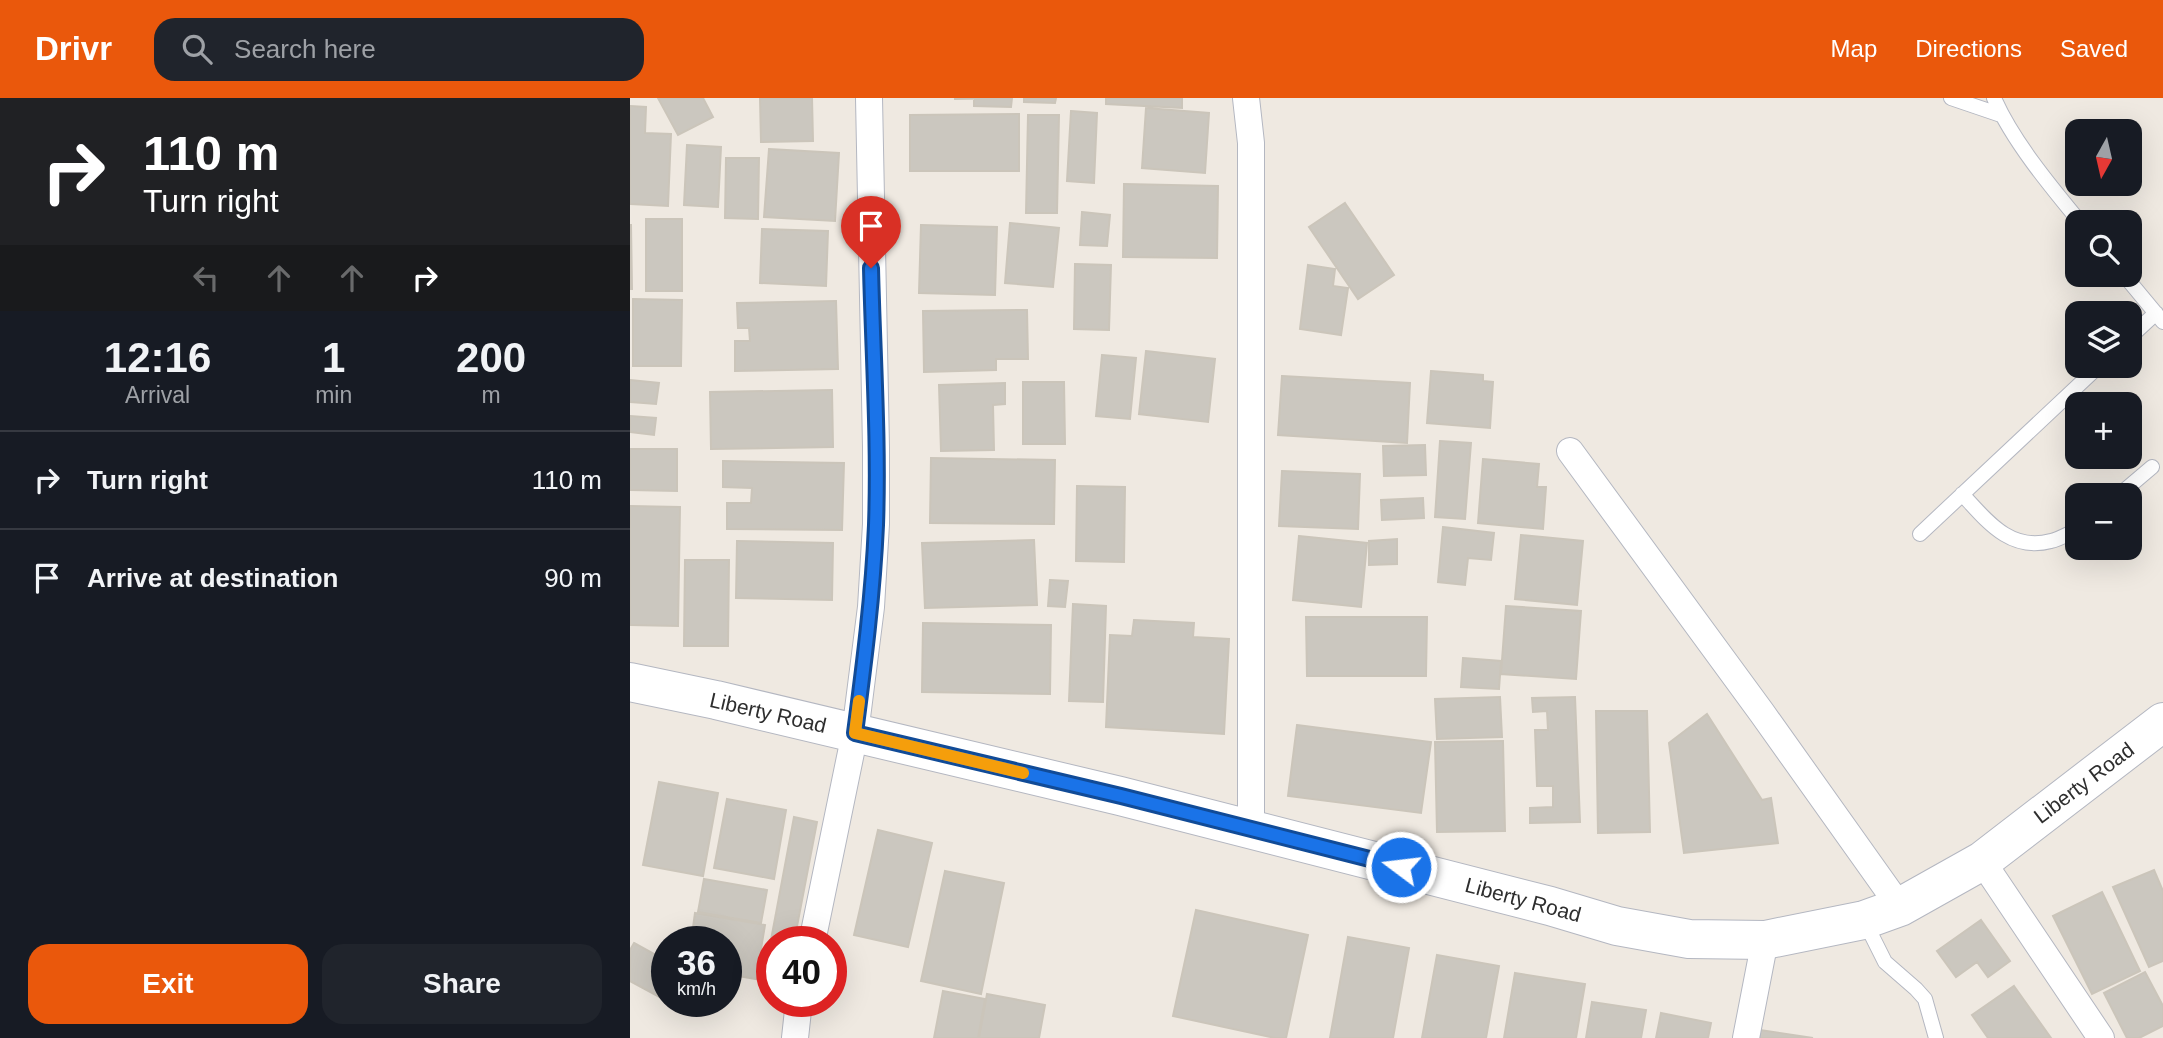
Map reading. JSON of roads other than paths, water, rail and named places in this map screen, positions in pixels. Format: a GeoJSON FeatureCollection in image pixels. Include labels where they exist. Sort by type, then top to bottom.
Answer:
{"type":"FeatureCollection","features":[{"type":"Feature","properties":{"kind":"street"},"geometry":{"type":"LineString","coordinates":[[815,926],[855,733],[871,607],[876,524],[869,98]]}},
{"type":"Feature","properties":{"kind":"street"},"geometry":{"type":"LineString","coordinates":[[1246,98],[1251,143],[1251,828]]}},
{"type":"Feature","properties":{"kind":"street"},"geometry":{"type":"LineString","coordinates":[[1570,451],[1900,907]]}},
{"type":"Feature","properties":{"kind":"street","name":"Liberty Road"},"geometry":{"type":"LineString","coordinates":[[630,682],[1251,828],[1617,926],[1689,939],[1765,940],[1864,920],[1900,907],[1982,861],[2163,722]]}},
{"type":"Feature","properties":{"kind":"street"},"geometry":{"type":"LineString","coordinates":[[1982,861],[2101,1038]]}},
{"type":"Feature","properties":{"kind":"street"},"geometry":{"type":"LineString","coordinates":[[1746,1038],[1765,940]]}},
{"type":"Feature","properties":{"kind":"street"},"geometry":{"type":"LineString","coordinates":[[795,1038],[797,1017]]}},
{"type":"Feature","properties":{"kind":"lane"},"geometry":{"type":"LineString","coordinates":[[1951,98],[2001,115]]}},
{"type":"Feature","properties":{"kind":"lane"},"geometry":{"type":"LineString","coordinates":[[1994,98],[2001,115],[2070,210]]}},
{"type":"Feature","properties":{"kind":"lane"},"geometry":{"type":"LineString","coordinates":[[2134,287],[2159,318],[2142,329]]}},
{"type":"Feature","properties":{"kind":"lane"},"geometry":{"type":"LineString","coordinates":[[1920,534],[2086,378]]}},
{"type":"Feature","properties":{"kind":"lane"},"geometry":{"type":"LineString","coordinates":[[2133,483],[2152,467]]}},
{"type":"Feature","properties":{"kind":"lane"},"geometry":{"type":"LineString","coordinates":[[1962,494],[2003,536],[2028,543],[2051,542],[2065,536]]}},
{"type":"Feature","properties":{"kind":"lane"},"geometry":{"type":"LineString","coordinates":[[1864,920],[1885,962],[1925,999],[1936,1038]]}}]}
